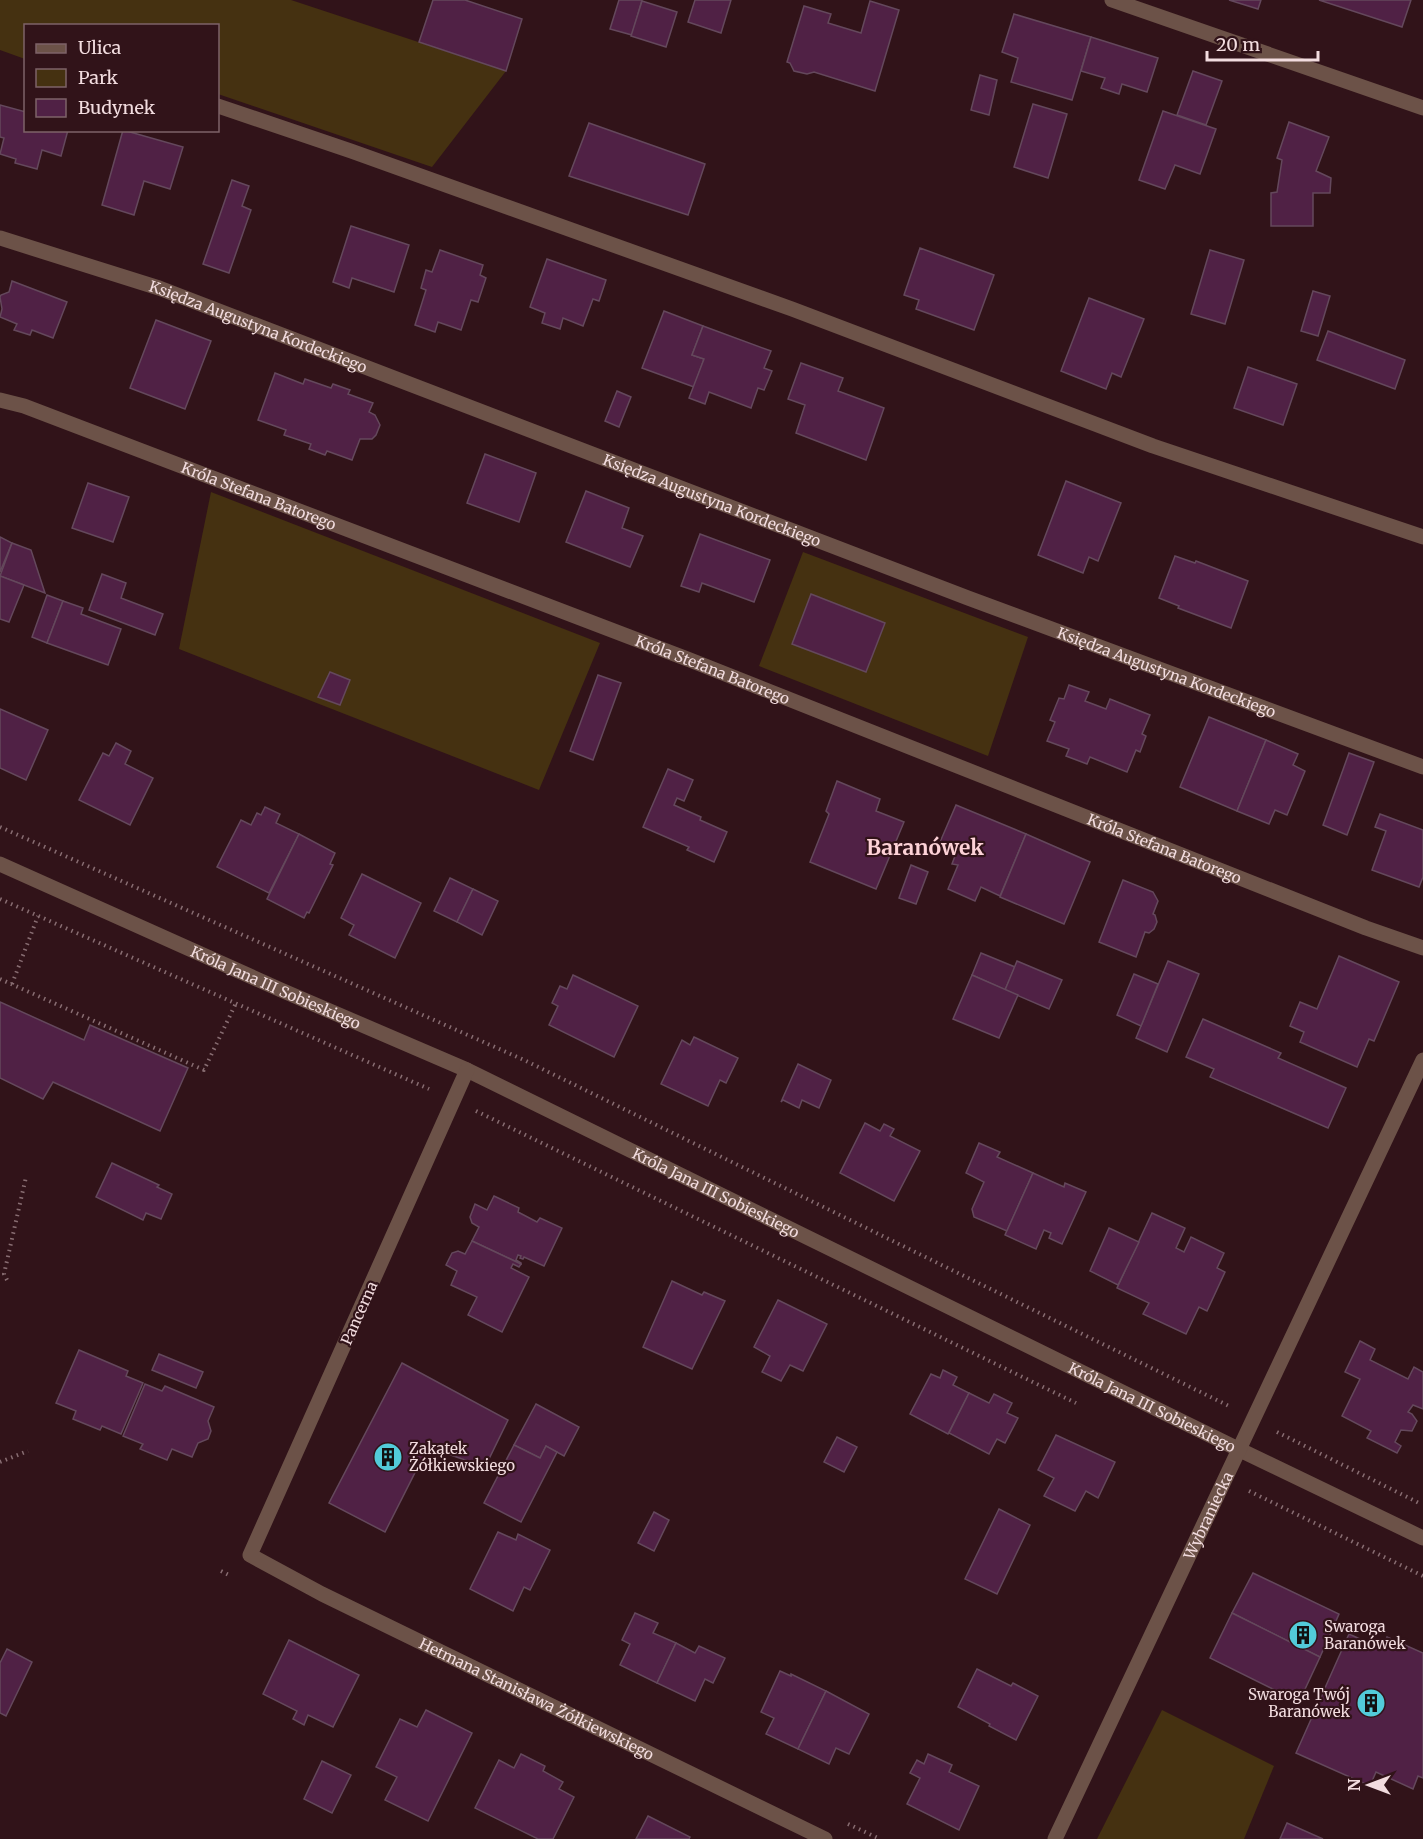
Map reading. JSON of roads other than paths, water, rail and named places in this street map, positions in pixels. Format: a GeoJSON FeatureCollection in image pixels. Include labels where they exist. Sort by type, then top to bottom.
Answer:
{"type":"FeatureCollection","features":[{"type":"Feature","properties":{"kind":"street"},"geometry":{"type":"LineString","coordinates":[[1112,0],[1423,108]]}},
{"type":"Feature","properties":{"kind":"street"},"geometry":{"type":"LineString","coordinates":[[219,106],[351,151],[792,309],[1154,446],[1423,537]]}},
{"type":"Feature","properties":{"kind":"street","name":"Księdza Augustyna Kordeckiego"},"geometry":{"type":"LineString","coordinates":[[0,238],[159,288],[968,598],[1423,767]]}},
{"type":"Feature","properties":{"kind":"street","name":"Króla Stefana Batorego"},"geometry":{"type":"LineString","coordinates":[[0,400],[24,406],[690,660],[1366,928],[1423,948]]}},
{"type":"Feature","properties":{"kind":"street","name":"Króla Jana III Sobieskiego"},"geometry":{"type":"LineString","coordinates":[[0,864],[281,990],[467,1070],[1423,1538]]}},
{"type":"Feature","properties":{"kind":"street","name":"Wybraniecka"},"geometry":{"type":"LineString","coordinates":[[1055,1839],[1423,1060]]}},
{"type":"Feature","properties":{"kind":"street","name":"Pancerna"},"geometry":{"type":"LineString","coordinates":[[250,1555],[467,1070]]}},
{"type":"Feature","properties":{"kind":"street","name":"Hetmana Stanisława Żółkiewskiego"},"geometry":{"type":"LineString","coordinates":[[250,1555],[322,1594],[825,1839]]}},
{"type":"Feature","properties":{"kind":"place","name":"Zakątek Żółkiewskiego"},"geometry":{"type":"Point","coordinates":[388,1457]}},
{"type":"Feature","properties":{"kind":"place","name":"Swaroga Baranówek"},"geometry":{"type":"Point","coordinates":[1303,1635]}},
{"type":"Feature","properties":{"kind":"place","name":"Swaroga Twój Baranówek"},"geometry":{"type":"Point","coordinates":[1371,1703]}},
{"type":"Feature","properties":{"kind":"district","name":"Baranówek"},"geometry":{"type":"Point","coordinates":[925,847]}}]}
